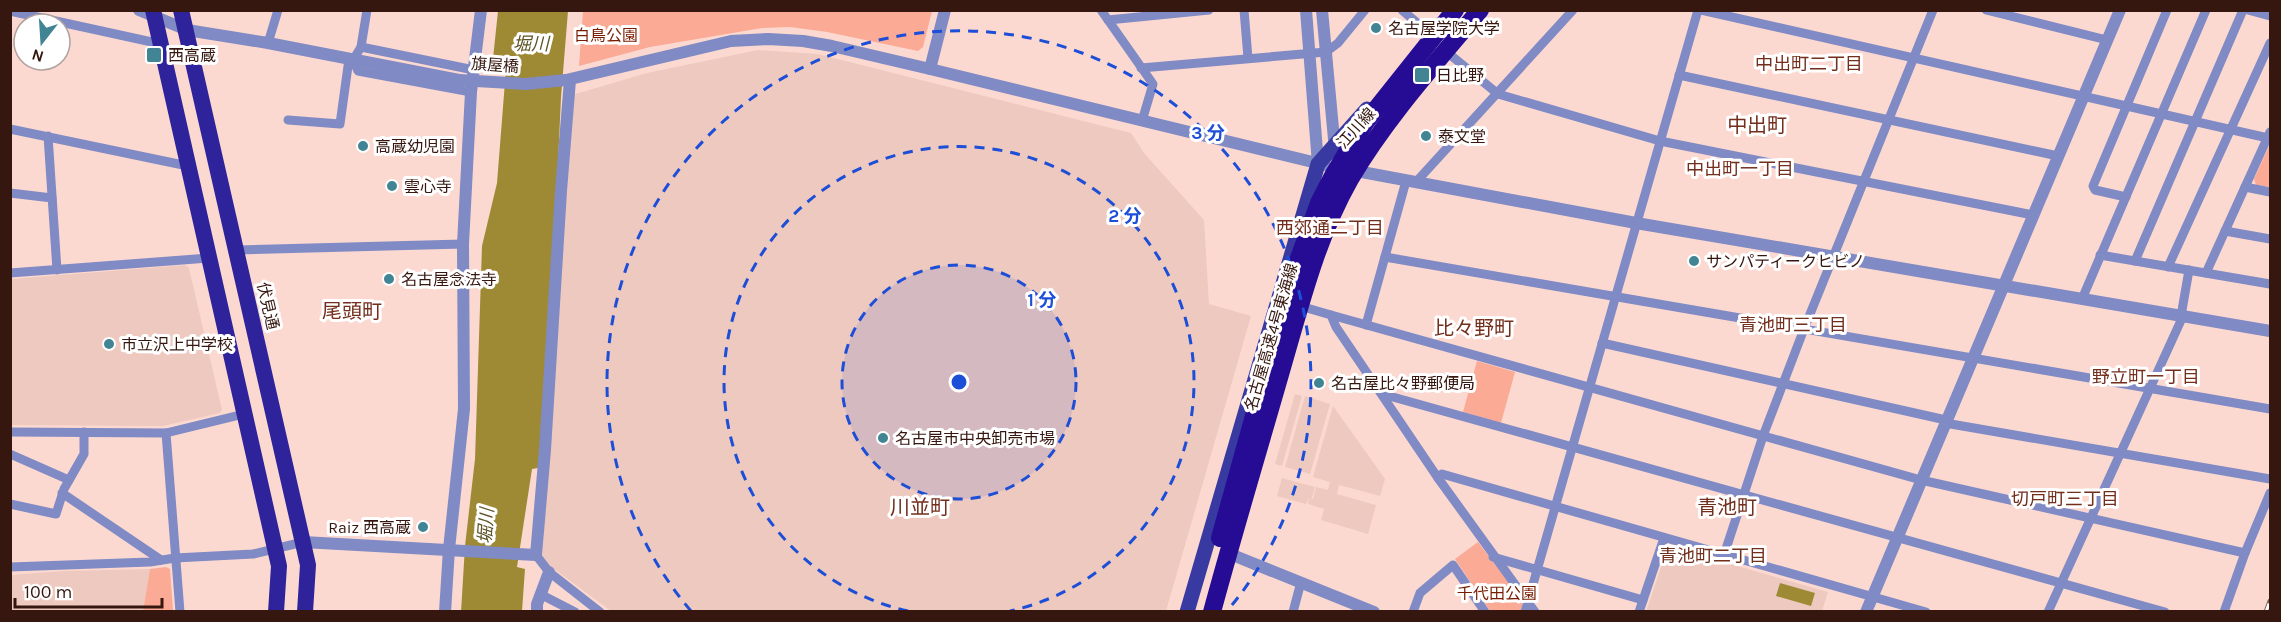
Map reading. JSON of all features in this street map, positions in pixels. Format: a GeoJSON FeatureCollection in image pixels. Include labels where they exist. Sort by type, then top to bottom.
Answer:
{"type":"FeatureCollection","features":[{"type":"Feature","properties":{"kind":"highway","name":"伏見通"},"geometry":{"type":"LineString","coordinates":[[182,10],[308,565],[305,612]]}},
{"type":"Feature","properties":{"kind":"highway","name":"名古屋高速4号東海線"},"geometry":{"type":"LineString","coordinates":[[1199,612],[1294,272],[1319,203],[1365,123],[1453,10]]}},
{"type":"Feature","properties":{"kind":"highway","name":"名古屋高速4号東海線"},"geometry":{"type":"LineString","coordinates":[[1212,612],[1308,276],[1334,210],[1365,154],[1386,124],[1480,10]]}},
{"type":"Feature","properties":{"kind":"highway"},"geometry":{"type":"LineString","coordinates":[[149,12],[160,44],[279,566],[276,612]]}},
{"type":"Feature","properties":{"kind":"main road","name":"江川線"},"geometry":{"type":"LineString","coordinates":[[1187,612],[1318,164],[1453,10]]}},
{"type":"Feature","properties":{"kind":"main road","name":"江川線"},"geometry":{"type":"LineString","coordinates":[[1219,612],[1300,306],[1343,169],[1485,10]]}},
{"type":"Feature","properties":{"kind":"street"},"geometry":{"type":"LineString","coordinates":[[268,43],[278,10]]}},
{"type":"Feature","properties":{"kind":"street"},"geometry":{"type":"LineString","coordinates":[[288,120],[340,124],[353,63],[361,47],[367,10]]}},
{"type":"Feature","properties":{"kind":"street"},"geometry":{"type":"LineString","coordinates":[[445,612],[453,549],[464,409],[463,244],[471,92],[481,10]]}},
{"type":"Feature","properties":{"kind":"street"},"geometry":{"type":"LineString","coordinates":[[930,69],[945,10]]}},
{"type":"Feature","properties":{"kind":"street"},"geometry":{"type":"LineString","coordinates":[[1101,10],[1153,84],[1142,121]]}},
{"type":"Feature","properties":{"kind":"street"},"geometry":{"type":"LineString","coordinates":[[1108,20],[1209,10]]}},
{"type":"Feature","properties":{"kind":"street"},"geometry":{"type":"LineString","coordinates":[[1244,10],[1248,58]]}},
{"type":"Feature","properties":{"kind":"street"},"geometry":{"type":"LineString","coordinates":[[1306,10],[1318,164]]}},
{"type":"Feature","properties":{"kind":"street"},"geometry":{"type":"LineString","coordinates":[[1322,10],[1334,147],[1343,169]]}},
{"type":"Feature","properties":{"kind":"street"},"geometry":{"type":"LineString","coordinates":[[1141,68],[1326,52],[1338,43],[1365,10]]}},
{"type":"Feature","properties":{"kind":"street"},"geometry":{"type":"LineString","coordinates":[[1402,10],[1430,34]]}},
{"type":"Feature","properties":{"kind":"street"},"geometry":{"type":"LineString","coordinates":[[1366,325],[1385,257],[1411,182],[1498,94],[1573,10]]}},
{"type":"Feature","properties":{"kind":"street"},"geometry":{"type":"LineString","coordinates":[[1527,607],[1636,223],[1700,10],[2083,98],[2230,130],[2269,135],[2206,273]]}},
{"type":"Feature","properties":{"kind":"street"},"geometry":{"type":"LineString","coordinates":[[1724,555],[1783,383],[1832,256],[1933,10]]}},
{"type":"Feature","properties":{"kind":"street"},"geometry":{"type":"LineString","coordinates":[[1986,10],[2108,40]]}},
{"type":"Feature","properties":{"kind":"street"},"geometry":{"type":"LineString","coordinates":[[1866,612],[2120,10]]}},
{"type":"Feature","properties":{"kind":"street"},"geometry":{"type":"LineString","coordinates":[[2126,196],[2095,190],[2093,186],[2168,10]]}},
{"type":"Feature","properties":{"kind":"street"},"geometry":{"type":"LineString","coordinates":[[2082,299],[2206,10]]}},
{"type":"Feature","properties":{"kind":"street"},"geometry":{"type":"LineString","coordinates":[[2135,261],[2243,10]]}},
{"type":"Feature","properties":{"kind":"street"},"geometry":{"type":"LineString","coordinates":[[2248,10],[2271,16]]}},
{"type":"Feature","properties":{"kind":"street"},"geometry":{"type":"LineString","coordinates":[[10,12],[160,44]]}},
{"type":"Feature","properties":{"kind":"street","name":"旗屋橋"},"geometry":{"type":"LineString","coordinates":[[149,12],[187,30],[268,43],[353,63],[459,80],[526,84],[568,80],[699,47],[731,42],[768,39],[832,46],[1343,169],[1636,223],[2271,331]]}},
{"type":"Feature","properties":{"kind":"street"},"geometry":{"type":"LineString","coordinates":[[2168,267],[2271,43]]}},
{"type":"Feature","properties":{"kind":"street"},"geometry":{"type":"LineString","coordinates":[[361,47],[474,69]]}},
{"type":"Feature","properties":{"kind":"street"},"geometry":{"type":"LineString","coordinates":[[1448,53],[1498,94],[1660,141],[2033,214]]}},
{"type":"Feature","properties":{"kind":"street"},"geometry":{"type":"LineString","coordinates":[[353,63],[471,92]]}},
{"type":"Feature","properties":{"kind":"street"},"geometry":{"type":"LineString","coordinates":[[1679,75],[2058,156]]}},
{"type":"Feature","properties":{"kind":"street"},"geometry":{"type":"LineString","coordinates":[[534,555],[545,450],[568,80]]}},
{"type":"Feature","properties":{"kind":"street"},"geometry":{"type":"LineString","coordinates":[[10,129],[188,166]]}},
{"type":"Feature","properties":{"kind":"street"},"geometry":{"type":"LineString","coordinates":[[48,136],[57,270]]}},
{"type":"Feature","properties":{"kind":"street"},"geometry":{"type":"LineString","coordinates":[[2246,187],[2271,192]]}},
{"type":"Feature","properties":{"kind":"street"},"geometry":{"type":"LineString","coordinates":[[10,193],[52,198]]}},
{"type":"Feature","properties":{"kind":"street"},"geometry":{"type":"LineString","coordinates":[[2225,231],[2271,239]]}},
{"type":"Feature","properties":{"kind":"street"},"geometry":{"type":"LineString","coordinates":[[237,250],[463,244]]}},
{"type":"Feature","properties":{"kind":"street"},"geometry":{"type":"LineString","coordinates":[[2100,255],[2271,284]]}},
{"type":"Feature","properties":{"kind":"street"},"geometry":{"type":"LineString","coordinates":[[1385,257],[2271,409]]}},
{"type":"Feature","properties":{"kind":"street"},"geometry":{"type":"LineString","coordinates":[[10,273],[209,258]]}},
{"type":"Feature","properties":{"kind":"street"},"geometry":{"type":"LineString","coordinates":[[2048,612],[2182,316],[2189,270]]}},
{"type":"Feature","properties":{"kind":"street"},"geometry":{"type":"LineString","coordinates":[[1300,306],[1921,480],[2245,553]]}},
{"type":"Feature","properties":{"kind":"street"},"geometry":{"type":"LineString","coordinates":[[1331,315],[1336,327],[1438,478],[1527,607],[1535,612]]}},
{"type":"Feature","properties":{"kind":"street"},"geometry":{"type":"LineString","coordinates":[[1602,343],[1946,421],[2271,479]]}},
{"type":"Feature","properties":{"kind":"street"},"geometry":{"type":"LineString","coordinates":[[1382,394],[2165,612]]}},
{"type":"Feature","properties":{"kind":"street"},"geometry":{"type":"LineString","coordinates":[[10,432],[166,432],[244,414]]}},
{"type":"Feature","properties":{"kind":"street"},"geometry":{"type":"LineString","coordinates":[[10,504],[56,514],[62,493],[84,454],[84,432]]}},
{"type":"Feature","properties":{"kind":"street"},"geometry":{"type":"LineString","coordinates":[[166,432],[180,612]]}},
{"type":"Feature","properties":{"kind":"street"},"geometry":{"type":"LineString","coordinates":[[10,454],[69,480]]}},
{"type":"Feature","properties":{"kind":"street"},"geometry":{"type":"LineString","coordinates":[[1438,478],[1442,474],[1926,612]]}},
{"type":"Feature","properties":{"kind":"street"},"geometry":{"type":"LineString","coordinates":[[62,493],[161,560]]}},
{"type":"Feature","properties":{"kind":"street"},"geometry":{"type":"LineString","coordinates":[[2224,612],[2245,553],[2271,493]]}},
{"type":"Feature","properties":{"kind":"street"},"geometry":{"type":"LineString","coordinates":[[1639,612],[1664,538]]}},
{"type":"Feature","properties":{"kind":"street"},"geometry":{"type":"LineString","coordinates":[[10,567],[253,554],[303,542],[534,555],[549,572],[600,612]]}},
{"type":"Feature","properties":{"kind":"street"},"geometry":{"type":"LineString","coordinates":[[1235,555],[1374,612]]}},
{"type":"Feature","properties":{"kind":"street"},"geometry":{"type":"LineString","coordinates":[[1493,557],[1643,600]]}},
{"type":"Feature","properties":{"kind":"street"},"geometry":{"type":"LineString","coordinates":[[1413,612],[1420,593],[1454,565],[1485,612]]}},
{"type":"Feature","properties":{"kind":"street"},"geometry":{"type":"LineString","coordinates":[[537,612],[540,594],[549,572]]}},
{"type":"Feature","properties":{"kind":"street"},"geometry":{"type":"LineString","coordinates":[[1293,612],[1301,582]]}},
{"type":"Feature","properties":{"kind":"street"},"geometry":{"type":"LineString","coordinates":[[540,594],[575,612]]}},
{"type":"Feature","properties":{"kind":"shaded area","name":"名古屋市中央卸売市場"},"geometry":{"type":"Polygon","coordinates":[[[758,50],[818,54],[1131,133],[1144,153],[1204,220],[1209,304],[1251,316],[1166,611],[611,611],[542,560],[572,95],[647,73],[758,50]]]}},
{"type":"Feature","properties":{"kind":"shaded area","name":"市立沢上中学校"},"geometry":{"type":"Polygon","coordinates":[[[185,265],[189,268],[222,410],[220,413],[163,426],[11,425],[11,279],[185,265]]]}},
{"type":"Feature","properties":{"kind":"shaded area"},"geometry":{"type":"Polygon","coordinates":[[[1295,394],[1302,396],[1282,466],[1275,464],[1295,394]]]}},
{"type":"Feature","properties":{"kind":"shaded area"},"geometry":{"type":"Polygon","coordinates":[[[1305,396],[1330,404],[1310,474],[1285,467],[1305,396]]]}},
{"type":"Feature","properties":{"kind":"shaded area"},"geometry":{"type":"Polygon","coordinates":[[[1333,406],[1385,479],[1380,496],[1339,485],[1337,494],[1376,505],[1368,534],[1321,520],[1324,509],[1308,504],[1309,497],[1306,504],[1277,496],[1282,478],[1315,487],[1312,498],[1310,498],[1313,499],[1316,487],[1328,490],[1330,482],[1313,477],[1333,406]]]}},
{"type":"Feature","properties":{"kind":"shaded area"},"geometry":{"type":"Polygon","coordinates":[[[1671,547],[1828,592],[1822,611],[1646,612],[1667,549],[1671,547]]]}},
{"type":"Feature","properties":{"kind":"shaded area"},"geometry":{"type":"Polygon","coordinates":[[[150,569],[143,611],[11,612],[11,575],[150,569]]]}},
{"type":"Feature","properties":{"kind":"green space","name":"白鳥公園"},"geometry":{"type":"Polygon","coordinates":[[[583,10],[932,11],[923,47],[918,51],[827,32],[790,27],[762,28],[650,47],[579,66],[583,10]]]}},
{"type":"Feature","properties":{"kind":"green space"},"geometry":{"type":"Polygon","coordinates":[[[2270,144],[2270,187],[2256,185],[2254,179],[2270,144]]]}},
{"type":"Feature","properties":{"kind":"green space"},"geometry":{"type":"Polygon","coordinates":[[[1477,361],[1515,372],[1501,423],[1463,412],[1477,361]]]}},
{"type":"Feature","properties":{"kind":"green space","name":"千代田公園"},"geometry":{"type":"Polygon","coordinates":[[[1478,542],[1521,599],[1523,606],[1521,611],[1490,611],[1455,559],[1478,542]]]}},
{"type":"Feature","properties":{"kind":"green space"},"geometry":{"type":"Polygon","coordinates":[[[166,567],[170,569],[173,611],[143,611],[150,569],[166,567]]]}},
{"type":"Feature","properties":{"kind":"water","name":"堀川"},"geometry":{"type":"Polygon","coordinates":[[[498,11],[568,11],[561,97],[549,365],[538,468],[532,469],[517,567],[525,569],[522,611],[461,612],[465,546],[475,459],[482,246],[497,183],[506,69],[492,68],[498,11]]]}},
{"type":"Feature","properties":{"kind":"water"},"geometry":{"type":"Polygon","coordinates":[[[1780,583],[1815,593],[1811,606],[1776,596],[1780,583]]]}},
{"type":"Feature","properties":{"kind":"railway"},"geometry":{"type":"LineString","coordinates":[[2266,612],[2270,601]]}},
{"type":"Feature","properties":{"kind":"place","name":"名古屋学院大学"},"geometry":{"type":"Point","coordinates":[1376,28]}},
{"type":"Feature","properties":{"kind":"place","name":"西高蔵"},"geometry":{"type":"Point","coordinates":[154,55]}},
{"type":"Feature","properties":{"kind":"place","name":"日比野"},"geometry":{"type":"Point","coordinates":[1422,75]}},
{"type":"Feature","properties":{"kind":"place","name":"泰文堂"},"geometry":{"type":"Point","coordinates":[1426,136]}},
{"type":"Feature","properties":{"kind":"place","name":"高蔵幼児園"},"geometry":{"type":"Point","coordinates":[363,146]}},
{"type":"Feature","properties":{"kind":"place","name":"雲心寺"},"geometry":{"type":"Point","coordinates":[392,186]}},
{"type":"Feature","properties":{"kind":"place","name":"サンパティークヒビノ"},"geometry":{"type":"Point","coordinates":[1694,261]}},
{"type":"Feature","properties":{"kind":"place","name":"名古屋念法寺"},"geometry":{"type":"Point","coordinates":[389,279]}},
{"type":"Feature","properties":{"kind":"place","name":"市立沢上中学校"},"geometry":{"type":"Point","coordinates":[109,344]}},
{"type":"Feature","properties":{"kind":"place","name":"名古屋比々野郵便局"},"geometry":{"type":"Point","coordinates":[1319,383]}},
{"type":"Feature","properties":{"kind":"place","name":"名古屋市中央卸売市場"},"geometry":{"type":"Point","coordinates":[883,438]}},
{"type":"Feature","properties":{"kind":"place","name":"Raiz 西高蔵"},"geometry":{"type":"Point","coordinates":[423,527]}},
{"type":"Feature","properties":{"kind":"district","name":"中出町二丁目"},"geometry":{"type":"Point","coordinates":[1809,64]}},
{"type":"Feature","properties":{"kind":"district","name":"中出町"},"geometry":{"type":"Point","coordinates":[1757,125]}},
{"type":"Feature","properties":{"kind":"district","name":"中出町一丁目"},"geometry":{"type":"Point","coordinates":[1740,169]}},
{"type":"Feature","properties":{"kind":"district","name":"西郊通二丁目"},"geometry":{"type":"Point","coordinates":[1330,228]}},
{"type":"Feature","properties":{"kind":"district","name":"尾頭町"},"geometry":{"type":"Point","coordinates":[352,311]}},
{"type":"Feature","properties":{"kind":"district","name":"青池町三丁目"},"geometry":{"type":"Point","coordinates":[1793,325]}},
{"type":"Feature","properties":{"kind":"district","name":"比々野町"},"geometry":{"type":"Point","coordinates":[1474,328]}},
{"type":"Feature","properties":{"kind":"district","name":"野立町一丁目"},"geometry":{"type":"Point","coordinates":[2146,377]}},
{"type":"Feature","properties":{"kind":"district","name":"切戸町三丁目"},"geometry":{"type":"Point","coordinates":[2065,499]}},
{"type":"Feature","properties":{"kind":"district","name":"川並町"},"geometry":{"type":"Point","coordinates":[920,507]}},
{"type":"Feature","properties":{"kind":"district","name":"青池町"},"geometry":{"type":"Point","coordinates":[1727,507]}},
{"type":"Feature","properties":{"kind":"district","name":"青池町二丁目"},"geometry":{"type":"Point","coordinates":[1713,556]}}]}
